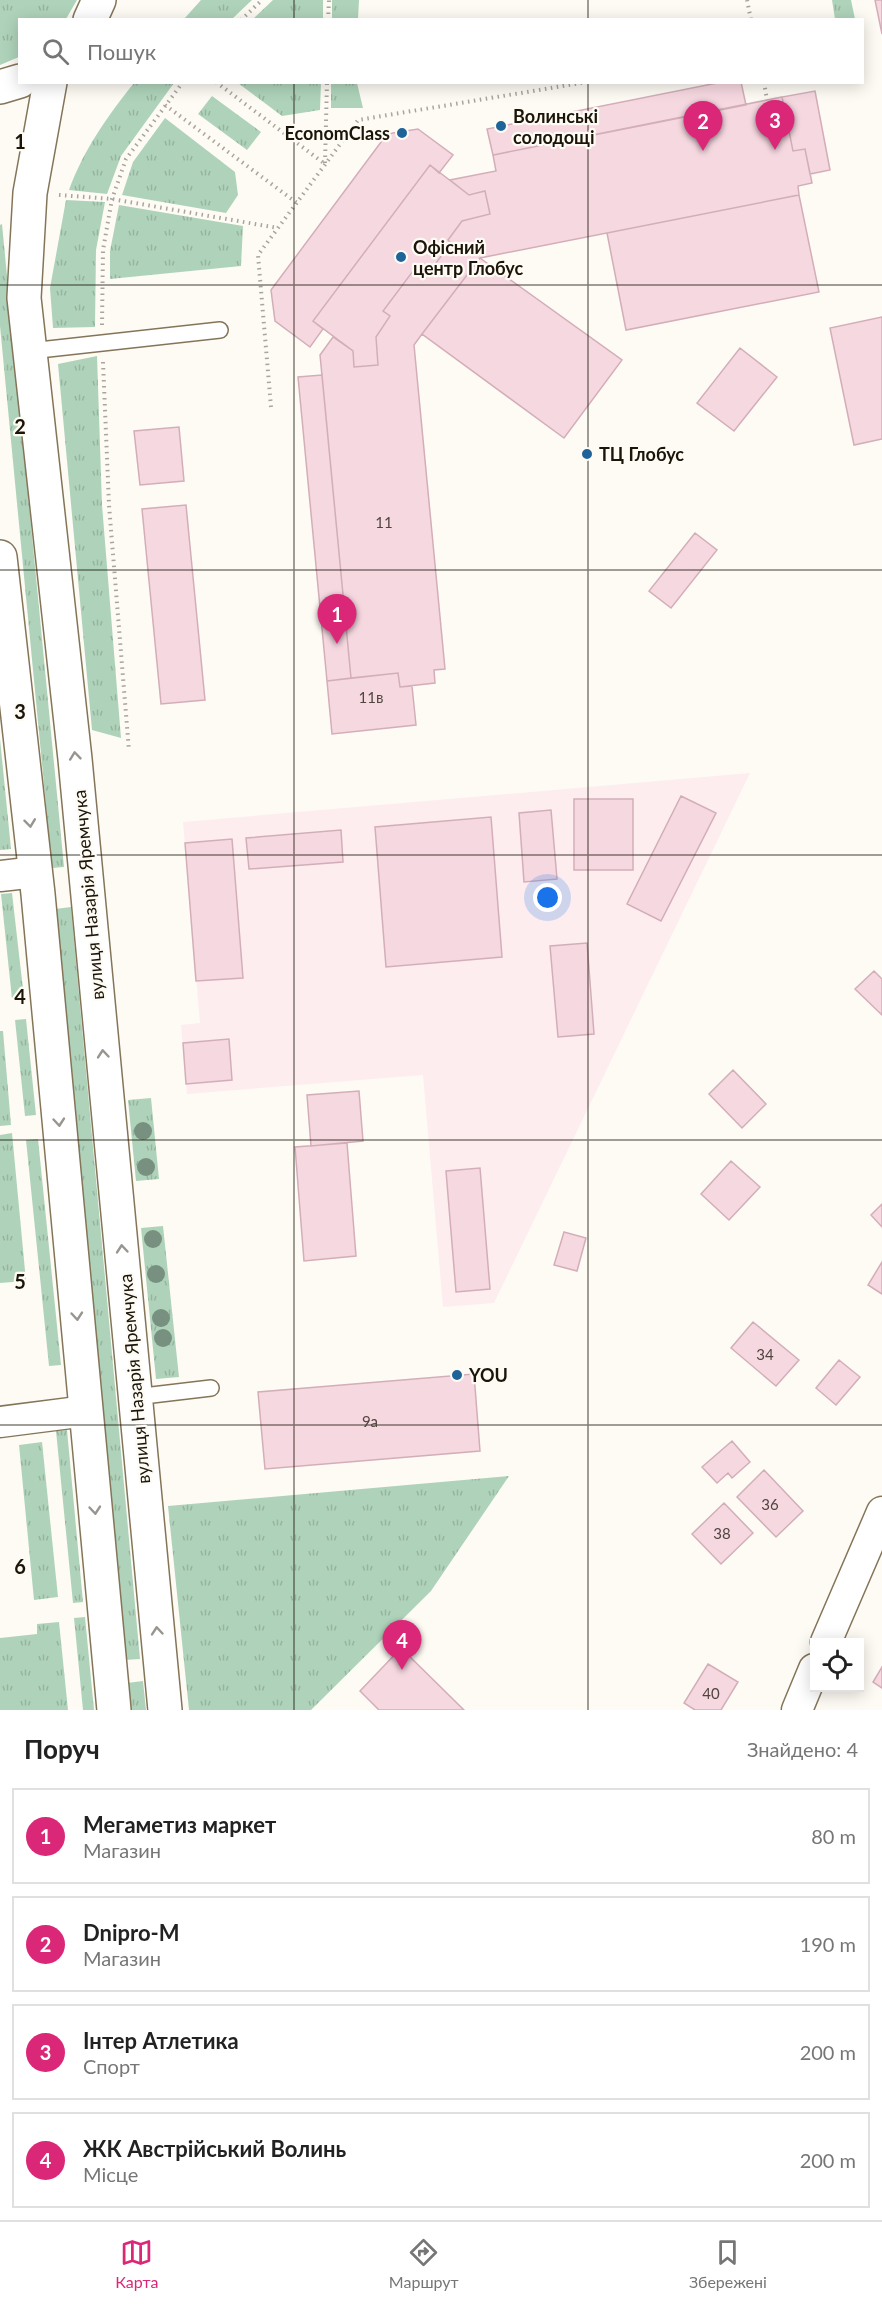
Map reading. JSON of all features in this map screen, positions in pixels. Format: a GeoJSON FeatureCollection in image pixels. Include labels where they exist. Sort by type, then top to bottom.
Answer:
{"type":"FeatureCollection","features":[{"type":"Feature","properties":{"kind":"street"},"geometry":{"type":"LineString","coordinates":[[0,87],[18,82]]}},
{"type":"Feature","properties":{"kind":"street","name":"вулиця Назарія Яремчука"},"geometry":{"type":"LineString","coordinates":[[50,84],[30,192],[24,298],[75,759],[165,1710]]}},
{"type":"Feature","properties":{"kind":"street"},"geometry":{"type":"LineString","coordinates":[[0,557],[5,661],[37,883],[114,1710]]}},
{"type":"Feature","properties":{"kind":"street"},"geometry":{"type":"LineString","coordinates":[[0,876],[37,883],[87,888]]}},
{"type":"Feature","properties":{"kind":"street"},"geometry":{"type":"LineString","coordinates":[[0,1422],[86,1411]]}},
{"type":"Feature","properties":{"kind":"street"},"geometry":{"type":"LineString","coordinates":[[828,1638],[882,1512]]}},
{"type":"Feature","properties":{"kind":"street"},"geometry":{"type":"LineString","coordinates":[[111,1674],[160,1669]]}},
{"type":"Feature","properties":{"kind":"street"},"geometry":{"type":"LineString","coordinates":[[797,1710],[810,1679]]}},
{"type":"Feature","properties":{"kind":"lane"},"geometry":{"type":"LineString","coordinates":[[30,351],[220,330]]}},
{"type":"Feature","properties":{"kind":"lane"},"geometry":{"type":"LineString","coordinates":[[135,1397],[211,1388]]}},
{"type":"Feature","properties":{"kind":"path"},"geometry":{"type":"LineString","coordinates":[[243,18],[262,0]]}},
{"type":"Feature","properties":{"kind":"path"},"geometry":{"type":"LineString","coordinates":[[328,18],[329,0]]}},
{"type":"Feature","properties":{"kind":"path"},"geometry":{"type":"LineString","coordinates":[[747,0],[751,18]]}},
{"type":"Feature","properties":{"kind":"path"},"geometry":{"type":"LineString","coordinates":[[129,751],[109,505],[103,342],[103,250],[112,199],[126,159],[181,84]]}},
{"type":"Feature","properties":{"kind":"path"},"geometry":{"type":"LineString","coordinates":[[219,84],[325,164]]}},
{"type":"Feature","properties":{"kind":"path"},"geometry":{"type":"LineString","coordinates":[[325,164],[327,84]]}},
{"type":"Feature","properties":{"kind":"path"},"geometry":{"type":"LineString","coordinates":[[271,407],[258,255],[358,120],[575,84]]}},
{"type":"Feature","properties":{"kind":"path"},"geometry":{"type":"LineString","coordinates":[[764,84],[767,100]]}},
{"type":"Feature","properties":{"kind":"path"},"geometry":{"type":"LineString","coordinates":[[165,105],[297,203]]}},
{"type":"Feature","properties":{"kind":"path"},"geometry":{"type":"LineString","coordinates":[[30,192],[112,199],[278,228]]}},
{"type":"Feature","properties":{"kind":"shaded area"},"geometry":{"type":"Polygon","coordinates":[[[750,773],[494,1303],[443,1307],[423,1075],[187,1094],[181,1025],[200,1023],[183,822],[750,773]]]}},
{"type":"Feature","properties":{"kind":"green space"},"geometry":{"type":"Polygon","coordinates":[[[0,0],[77,0],[67,18],[18,18],[18,57],[0,65],[0,0]]]}},
{"type":"Feature","properties":{"kind":"green space"},"geometry":{"type":"Polygon","coordinates":[[[201,0],[252,0],[233,18],[185,18],[201,0]]]}},
{"type":"Feature","properties":{"kind":"green space"},"geometry":{"type":"Polygon","coordinates":[[[273,0],[323,0],[323,18],[254,18],[273,0]]]}},
{"type":"Feature","properties":{"kind":"green space"},"geometry":{"type":"Polygon","coordinates":[[[332,0],[359,0],[358,18],[332,18],[332,0]]]}},
{"type":"Feature","properties":{"kind":"green space"},"geometry":{"type":"Polygon","coordinates":[[[832,0],[851,0],[855,18],[835,18],[832,0]]]}},
{"type":"Feature","properties":{"kind":"green space"},"geometry":{"type":"Polygon","coordinates":[[[133,84],[173,84],[121,156],[107,194],[69,190],[81,161],[133,84]]]}},
{"type":"Feature","properties":{"kind":"green space"},"geometry":{"type":"Polygon","coordinates":[[[239,84],[321,84],[320,110],[282,116],[239,84]]]}},
{"type":"Feature","properties":{"kind":"green space"},"geometry":{"type":"Polygon","coordinates":[[[331,84],[357,84],[363,108],[331,108],[331,84]]]}},
{"type":"Feature","properties":{"kind":"green space"},"geometry":{"type":"Polygon","coordinates":[[[212,96],[261,132],[247,150],[198,114],[212,96]]]}},
{"type":"Feature","properties":{"kind":"green space"},"geometry":{"type":"Polygon","coordinates":[[[165,118],[235,172],[238,195],[226,213],[122,195],[133,162],[165,118]]]}},
{"type":"Feature","properties":{"kind":"green space"},"geometry":{"type":"Polygon","coordinates":[[[66,200],[105,202],[96,250],[95,327],[53,328],[50,288],[66,200]]]}},
{"type":"Feature","properties":{"kind":"green space"},"geometry":{"type":"Polygon","coordinates":[[[119,205],[243,226],[241,266],[110,279],[110,251],[119,205]]]}},
{"type":"Feature","properties":{"kind":"green space"},"geometry":{"type":"Polygon","coordinates":[[[2,224],[64,867],[52,868],[0,326],[0,225],[2,224]]]}},
{"type":"Feature","properties":{"kind":"green space"},"geometry":{"type":"Polygon","coordinates":[[[97,356],[102,505],[121,738],[92,730],[58,364],[97,356]]]}},
{"type":"Feature","properties":{"kind":"green space"},"geometry":{"type":"Polygon","coordinates":[[[0,739],[11,849],[0,850],[0,739]]]}},
{"type":"Feature","properties":{"kind":"green space"},"geometry":{"type":"Polygon","coordinates":[[[12,893],[24,998],[12,999],[1,894],[12,893]]]}},
{"type":"Feature","properties":{"kind":"green space"},"geometry":{"type":"Polygon","coordinates":[[[71,907],[140,1659],[124,1660],[55,909],[71,907]]]}},
{"type":"Feature","properties":{"kind":"green space"},"geometry":{"type":"Polygon","coordinates":[[[26,1019],[36,1115],[25,1116],[15,1020],[26,1019]]]}},
{"type":"Feature","properties":{"kind":"green space"},"geometry":{"type":"Polygon","coordinates":[[[0,1031],[3,1031],[11,1125],[0,1126],[0,1031]]]}},
{"type":"Feature","properties":{"kind":"green space"},"geometry":{"type":"Polygon","coordinates":[[[151,1098],[159,1179],[136,1181],[128,1100],[151,1098]]]}},
{"type":"Feature","properties":{"kind":"green space"},"geometry":{"type":"Polygon","coordinates":[[[12,1133],[26,1281],[0,1283],[0,1135],[12,1133]]]}},
{"type":"Feature","properties":{"kind":"green space"},"geometry":{"type":"Polygon","coordinates":[[[38,1139],[61,1365],[49,1366],[26,1140],[38,1139]]]}},
{"type":"Feature","properties":{"kind":"green space"},"geometry":{"type":"Polygon","coordinates":[[[163,1226],[179,1377],[156,1379],[141,1228],[163,1226]]]}},
{"type":"Feature","properties":{"kind":"green space"},"geometry":{"type":"Polygon","coordinates":[[[67,1430],[83,1602],[73,1603],[56,1431],[67,1430]]]}},
{"type":"Feature","properties":{"kind":"green space"},"geometry":{"type":"Polygon","coordinates":[[[42,1442],[58,1597],[34,1600],[19,1445],[42,1442]]]}},
{"type":"Feature","properties":{"kind":"green space"},"geometry":{"type":"Polygon","coordinates":[[[509,1476],[431,1591],[311,1710],[189,1710],[168,1506],[509,1476]]]}},
{"type":"Feature","properties":{"kind":"green space"},"geometry":{"type":"Polygon","coordinates":[[[85,1617],[94,1710],[83,1710],[74,1618],[85,1617]]]}},
{"type":"Feature","properties":{"kind":"green space"},"geometry":{"type":"Polygon","coordinates":[[[59,1622],[68,1710],[0,1710],[0,1638],[37,1634],[37,1624],[59,1622]]]}},
{"type":"Feature","properties":{"kind":"green space"},"geometry":{"type":"Polygon","coordinates":[[[143,1681],[146,1710],[130,1710],[127,1683],[143,1681]]]}},
{"type":"Feature","properties":{"kind":"building"},"geometry":{"type":"Polygon","coordinates":[[[875,0],[882,0],[882,34],[875,0]]]}},
{"type":"Feature","properties":{"kind":"building"},"geometry":{"type":"Polygon","coordinates":[[[712,84],[741,84],[746,105],[493,155],[487,129],[712,84]]]}},
{"type":"Feature","properties":{"kind":"building"},"geometry":{"type":"Polygon","coordinates":[[[815,91],[830,170],[810,174],[805,149],[793,151],[782,97],[815,91]]]}},
{"type":"Feature","properties":{"kind":"building"},"geometry":{"type":"Polygon","coordinates":[[[782,97],[793,151],[805,149],[812,183],[798,186],[799,195],[480,258],[422,334],[414,345],[445,669],[434,670],[435,683],[400,687],[398,673],[351,678],[320,355],[333,337],[353,351],[354,367],[378,365],[376,337],[390,316],[383,311],[413,271],[424,279],[451,243],[448,240],[462,221],[490,214],[485,191],[469,195],[450,180],[496,171],[493,155],[782,97]]]}},
{"type":"Feature","properties":{"kind":"building"},"geometry":{"type":"Polygon","coordinates":[[[418,129],[453,155],[439,173],[430,165],[313,321],[323,329],[310,347],[275,321],[271,290],[387,134],[418,129]]]}},
{"type":"Feature","properties":{"kind":"building","name":"Офісний центр Глобус"},"geometry":{"type":"Polygon","coordinates":[[[430,165],[469,195],[485,191],[490,214],[462,221],[448,240],[451,243],[424,279],[413,271],[383,311],[390,316],[376,337],[378,365],[354,367],[353,351],[313,321],[430,165]]]}},
{"type":"Feature","properties":{"kind":"building"},"geometry":{"type":"Polygon","coordinates":[[[799,195],[819,292],[626,330],[607,233],[799,195]]]}},
{"type":"Feature","properties":{"kind":"building"},"geometry":{"type":"Polygon","coordinates":[[[480,258],[622,360],[564,438],[422,334],[480,258]]]}},
{"type":"Feature","properties":{"kind":"building"},"geometry":{"type":"Polygon","coordinates":[[[882,317],[882,439],[854,445],[830,328],[882,317]]]}},
{"type":"Feature","properties":{"kind":"building"},"geometry":{"type":"Polygon","coordinates":[[[740,348],[777,377],[734,431],[697,403],[740,348]]]}},
{"type":"Feature","properties":{"kind":"building"},"geometry":{"type":"Polygon","coordinates":[[[322,375],[351,678],[327,681],[298,377],[322,375]]]}},
{"type":"Feature","properties":{"kind":"building"},"geometry":{"type":"Polygon","coordinates":[[[179,427],[184,481],[140,485],[134,431],[179,427]]]}},
{"type":"Feature","properties":{"kind":"building"},"geometry":{"type":"Polygon","coordinates":[[[186,505],[205,700],[161,704],[142,509],[186,505]]]}},
{"type":"Feature","properties":{"kind":"building"},"geometry":{"type":"Polygon","coordinates":[[[695,533],[717,550],[671,608],[649,591],[695,533]]]}},
{"type":"Feature","properties":{"kind":"building"},"geometry":{"type":"Polygon","coordinates":[[[398,673],[400,687],[412,686],[416,725],[332,734],[327,681],[398,673]]]}},
{"type":"Feature","properties":{"kind":"building"},"geometry":{"type":"Polygon","coordinates":[[[681,796],[716,813],[661,921],[627,904],[681,796]]]}},
{"type":"Feature","properties":{"kind":"building"},"geometry":{"type":"Polygon","coordinates":[[[574,799],[633,799],[633,870],[574,870],[574,799]]]}},
{"type":"Feature","properties":{"kind":"building"},"geometry":{"type":"Polygon","coordinates":[[[551,810],[557,879],[524,882],[519,813],[551,810]]]}},
{"type":"Feature","properties":{"kind":"building"},"geometry":{"type":"Polygon","coordinates":[[[491,817],[502,957],[386,967],[375,827],[491,817]]]}},
{"type":"Feature","properties":{"kind":"building"},"geometry":{"type":"Polygon","coordinates":[[[341,830],[343,862],[249,869],[246,838],[341,830]]]}},
{"type":"Feature","properties":{"kind":"building"},"geometry":{"type":"Polygon","coordinates":[[[232,839],[243,978],[196,981],[185,843],[232,839]]]}},
{"type":"Feature","properties":{"kind":"building"},"geometry":{"type":"Polygon","coordinates":[[[587,943],[594,1034],[558,1037],[550,946],[587,943]]]}},
{"type":"Feature","properties":{"kind":"building"},"geometry":{"type":"Polygon","coordinates":[[[874,971],[882,979],[882,1015],[855,989],[874,971]]]}},
{"type":"Feature","properties":{"kind":"building"},"geometry":{"type":"Polygon","coordinates":[[[229,1039],[232,1080],[186,1084],[183,1043],[229,1039]]]}},
{"type":"Feature","properties":{"kind":"building"},"geometry":{"type":"Polygon","coordinates":[[[733,1070],[766,1104],[742,1128],[709,1094],[733,1070]]]}},
{"type":"Feature","properties":{"kind":"building"},"geometry":{"type":"Polygon","coordinates":[[[359,1091],[363,1141],[311,1146],[307,1095],[359,1091]]]}},
{"type":"Feature","properties":{"kind":"building"},"geometry":{"type":"Polygon","coordinates":[[[347,1143],[356,1256],[304,1261],[295,1147],[347,1143]]]}},
{"type":"Feature","properties":{"kind":"building"},"geometry":{"type":"Polygon","coordinates":[[[731,1161],[760,1187],[729,1220],[701,1194],[731,1161]]]}},
{"type":"Feature","properties":{"kind":"building"},"geometry":{"type":"Polygon","coordinates":[[[480,1168],[490,1289],[456,1292],[446,1171],[480,1168]]]}},
{"type":"Feature","properties":{"kind":"building"},"geometry":{"type":"Polygon","coordinates":[[[882,1204],[882,1227],[871,1215],[882,1204]]]}},
{"type":"Feature","properties":{"kind":"building"},"geometry":{"type":"Polygon","coordinates":[[[564,1232],[586,1238],[577,1271],[554,1265],[564,1232]]]}},
{"type":"Feature","properties":{"kind":"building"},"geometry":{"type":"Polygon","coordinates":[[[882,1262],[882,1294],[868,1285],[882,1262]]]}},
{"type":"Feature","properties":{"kind":"building"},"geometry":{"type":"Polygon","coordinates":[[[753,1322],[799,1360],[776,1386],[731,1348],[753,1322]]]}},
{"type":"Feature","properties":{"kind":"building"},"geometry":{"type":"Polygon","coordinates":[[[839,1360],[860,1377],[836,1405],[816,1388],[839,1360]]]}},
{"type":"Feature","properties":{"kind":"building"},"geometry":{"type":"Polygon","coordinates":[[[474,1374],[480,1451],[265,1469],[258,1392],[474,1374]]]}},
{"type":"Feature","properties":{"kind":"building"},"geometry":{"type":"Polygon","coordinates":[[[732,1441],[750,1462],[732,1478],[728,1473],[717,1483],[702,1467],[732,1441]]]}},
{"type":"Feature","properties":{"kind":"building"},"geometry":{"type":"Polygon","coordinates":[[[764,1470],[803,1511],[776,1537],[737,1497],[764,1470]]]}},
{"type":"Feature","properties":{"kind":"building"},"geometry":{"type":"Polygon","coordinates":[[[724,1503],[753,1533],[721,1564],[692,1534],[724,1503]]]}},
{"type":"Feature","properties":{"kind":"building"},"geometry":{"type":"Polygon","coordinates":[[[401,1648],[464,1710],[379,1710],[360,1691],[401,1648]]]}},
{"type":"Feature","properties":{"kind":"building"},"geometry":{"type":"Polygon","coordinates":[[[708,1664],[738,1682],[721,1710],[695,1710],[684,1703],[708,1664]]]}},
{"type":"Feature","properties":{"kind":"building"},"geometry":{"type":"Polygon","coordinates":[[[882,1667],[882,1688],[873,1682],[882,1667]]]}},
{"type":"Feature","properties":{"kind":"place","name":"Волинські солодощі"},"geometry":{"type":"Point","coordinates":[501,126]}},
{"type":"Feature","properties":{"kind":"place","name":"EconomClass"},"geometry":{"type":"Point","coordinates":[402,133]}},
{"type":"Feature","properties":{"kind":"place","name":"Інтер Атлетика"},"geometry":{"type":"Point","coordinates":[775,150]}},
{"type":"Feature","properties":{"kind":"place","name":"Dnipro-M"},"geometry":{"type":"Point","coordinates":[703,151]}},
{"type":"Feature","properties":{"kind":"place","name":"Офісний центр Глобус"},"geometry":{"type":"Point","coordinates":[401,257]}},
{"type":"Feature","properties":{"kind":"place","name":"ТЦ Глобус"},"geometry":{"type":"Point","coordinates":[587,454]}},
{"type":"Feature","properties":{"kind":"place","name":"Мегаметиз маркет"},"geometry":{"type":"Point","coordinates":[337,644]}},
{"type":"Feature","properties":{"kind":"place","name":"YOU"},"geometry":{"type":"Point","coordinates":[457,1375]}},
{"type":"Feature","properties":{"kind":"place","name":"ЖК Австрійський Волинь"},"geometry":{"type":"Point","coordinates":[402,1670]}}]}
